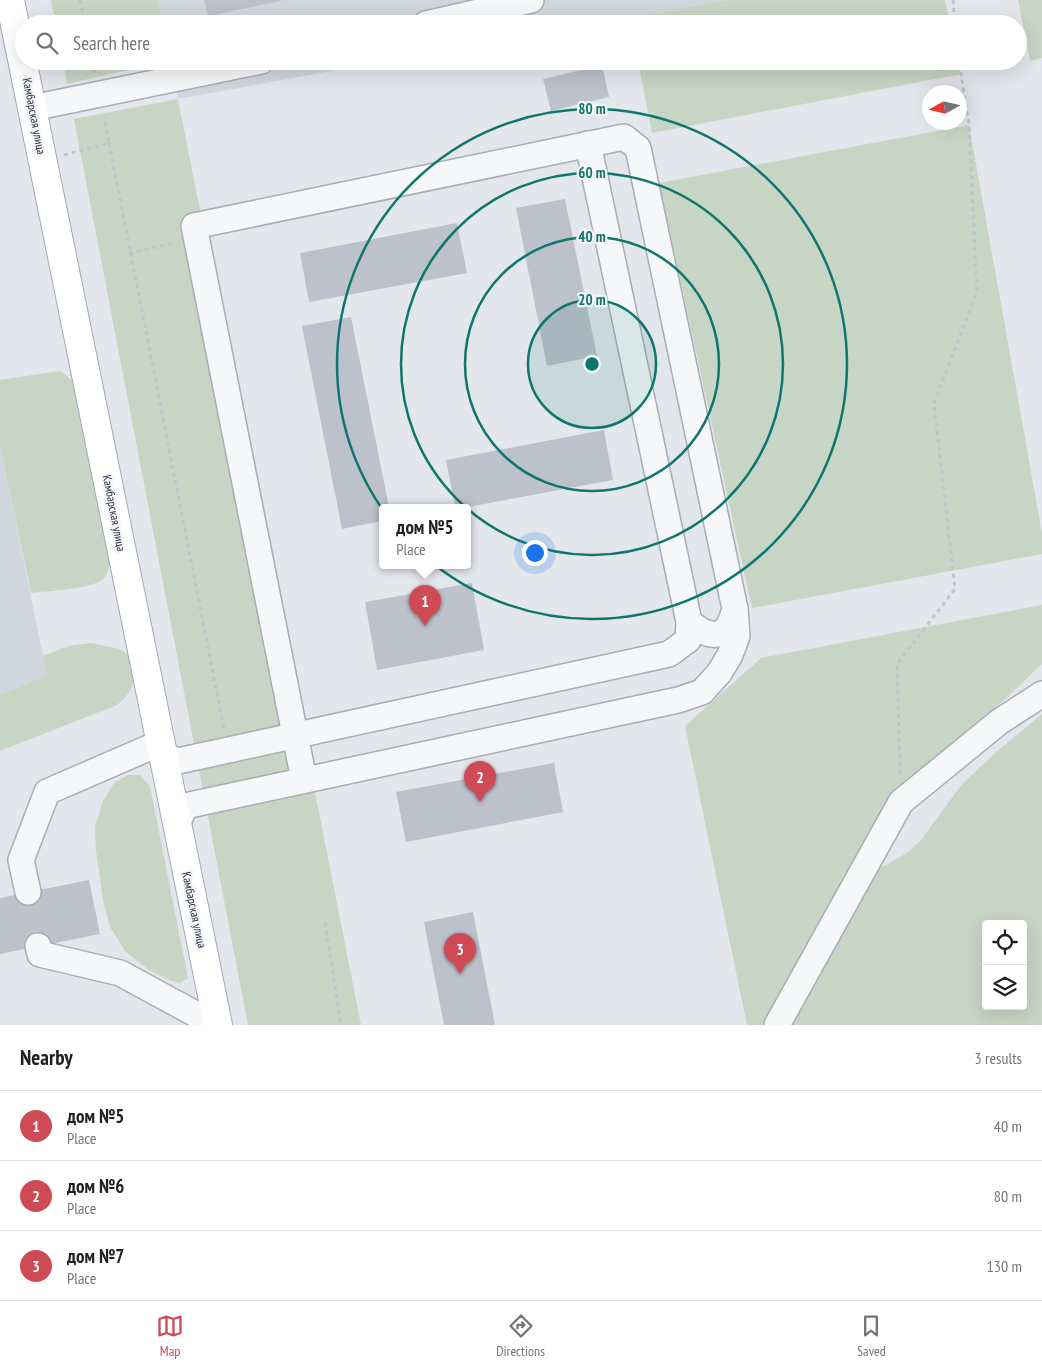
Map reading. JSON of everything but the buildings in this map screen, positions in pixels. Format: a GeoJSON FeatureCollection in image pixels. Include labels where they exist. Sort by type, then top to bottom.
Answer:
{"type":"FeatureCollection","features":[{"type":"Feature","properties":{"kind":"main road","name":"Камбарская улица"},"geometry":{"type":"LineString","coordinates":[[10,0],[15,25]]}},
{"type":"Feature","properties":{"kind":"main road","name":"Камбарская улица"},"geometry":{"type":"LineString","coordinates":[[24,70],[217,1025]]}},
{"type":"Feature","properties":{"kind":"street"},"geometry":{"type":"LineString","coordinates":[[429,15],[431,0]]}},
{"type":"Feature","properties":{"kind":"street"},"geometry":{"type":"LineString","coordinates":[[465,15],[531,0]]}},
{"type":"Feature","properties":{"kind":"street"},"geometry":{"type":"LineString","coordinates":[[32,108],[217,70]]}},
{"type":"Feature","properties":{"kind":"street"},"geometry":{"type":"LineString","coordinates":[[177,825],[185,806],[678,700],[702,692],[719,673],[730,655],[738,636],[735,609],[638,148],[624,137],[194,226],[304,780]]}},
{"type":"Feature","properties":{"kind":"street"},"geometry":{"type":"LineString","coordinates":[[28,892],[21,860],[47,792],[161,749],[178,761],[669,654],[688,640],[689,622],[588,144]]}},
{"type":"Feature","properties":{"kind":"street"},"geometry":{"type":"LineString","coordinates":[[689,622],[704,633],[718,634],[727,628],[735,609]]}},
{"type":"Feature","properties":{"kind":"street"},"geometry":{"type":"LineString","coordinates":[[777,1025],[901,802],[999,722],[1042,694]]}},
{"type":"Feature","properties":{"kind":"street"},"geometry":{"type":"LineString","coordinates":[[38,946],[40,954],[120,973],[217,1025]]}},
{"type":"Feature","properties":{"kind":"path"},"geometry":{"type":"LineString","coordinates":[[80,0],[83,15]]}},
{"type":"Feature","properties":{"kind":"path"},"geometry":{"type":"LineString","coordinates":[[953,0],[954,15]]}},
{"type":"Feature","properties":{"kind":"path"},"geometry":{"type":"LineString","coordinates":[[95,70],[129,253],[228,750]]}},
{"type":"Feature","properties":{"kind":"path"},"geometry":{"type":"LineString","coordinates":[[901,802],[897,664],[955,589],[934,404],[977,292],[969,125],[960,70]]}},
{"type":"Feature","properties":{"kind":"path"},"geometry":{"type":"LineString","coordinates":[[43,160],[109,143]]}},
{"type":"Feature","properties":{"kind":"path"},"geometry":{"type":"LineString","coordinates":[[129,253],[197,238]]}},
{"type":"Feature","properties":{"kind":"path"},"geometry":{"type":"LineString","coordinates":[[325,923],[341,1025]]}},
{"type":"Feature","properties":{"kind":"shaded area"},"geometry":{"type":"Polygon","coordinates":[[[158,0],[727,0],[644,15],[160,15],[158,0]]]}},
{"type":"Feature","properties":{"kind":"shaded area"},"geometry":{"type":"Polygon","coordinates":[[[172,70],[337,70],[178,99],[172,70]]]}},
{"type":"Feature","properties":{"kind":"shaded area"},"geometry":{"type":"Polygon","coordinates":[[[0,446],[47,675],[0,695],[0,446]]]}},
{"type":"Feature","properties":{"kind":"green space"},"geometry":{"type":"Polygon","coordinates":[[[51,0],[158,0],[160,15],[54,15],[51,0]]]}},
{"type":"Feature","properties":{"kind":"green space"},"geometry":{"type":"Polygon","coordinates":[[[727,0],[945,0],[948,15],[645,15],[727,0]]]}},
{"type":"Feature","properties":{"kind":"green space"},"geometry":{"type":"Polygon","coordinates":[[[1018,0],[1042,0],[1042,58],[1030,61],[1027,46],[1027,15],[1021,15],[1018,0]]]}},
{"type":"Feature","properties":{"kind":"green space"},"geometry":{"type":"Polygon","coordinates":[[[65,70],[128,70],[67,84],[65,70]]]}},
{"type":"Feature","properties":{"kind":"green space"},"geometry":{"type":"Polygon","coordinates":[[[640,70],[960,70],[961,74],[652,133],[640,70]]]}},
{"type":"Feature","properties":{"kind":"green space"},"geometry":{"type":"Polygon","coordinates":[[[178,99],[361,1025],[248,1025],[74,119],[178,99]]]}},
{"type":"Feature","properties":{"kind":"green space"},"geometry":{"type":"Polygon","coordinates":[[[967,125],[969,125],[1042,533],[1042,554],[752,608],[659,183],[942,130],[967,130],[967,125]]]}},
{"type":"Feature","properties":{"kind":"green space"},"geometry":{"type":"Polygon","coordinates":[[[60,371],[74,382],[111,557],[107,574],[98,582],[80,587],[31,593],[0,446],[0,380],[60,371]]]}},
{"type":"Feature","properties":{"kind":"green space"},"geometry":{"type":"Polygon","coordinates":[[[1042,605],[1042,664],[883,814],[763,1025],[747,1025],[685,726],[761,658],[1042,605]]]}},
{"type":"Feature","properties":{"kind":"green space"},"geometry":{"type":"Polygon","coordinates":[[[91,643],[120,649],[130,656],[133,683],[124,699],[117,705],[0,751],[0,695],[47,675],[43,656],[69,646],[91,643]]]}},
{"type":"Feature","properties":{"kind":"green space"},"geometry":{"type":"Polygon","coordinates":[[[1042,714],[1042,1025],[787,1025],[871,873],[907,853],[921,840],[962,784],[994,754],[1042,714]]]}},
{"type":"Feature","properties":{"kind":"green space"},"geometry":{"type":"Polygon","coordinates":[[[128,775],[140,775],[150,786],[188,978],[180,983],[171,981],[149,970],[126,952],[110,927],[103,900],[96,851],[95,827],[103,801],[114,783],[128,775]]]}},
{"type":"Feature","properties":{"kind":"tunnel"},"geometry":{"type":"LineString","coordinates":[[28,892],[38,946]]}},
{"type":"Feature","properties":{"kind":"place","name":"дом №5"},"geometry":{"type":"Point","coordinates":[425,626]}},
{"type":"Feature","properties":{"kind":"place","name":"дом №6"},"geometry":{"type":"Point","coordinates":[480,802]}},
{"type":"Feature","properties":{"kind":"place","name":"дом №7"},"geometry":{"type":"Point","coordinates":[460,974]}}]}
